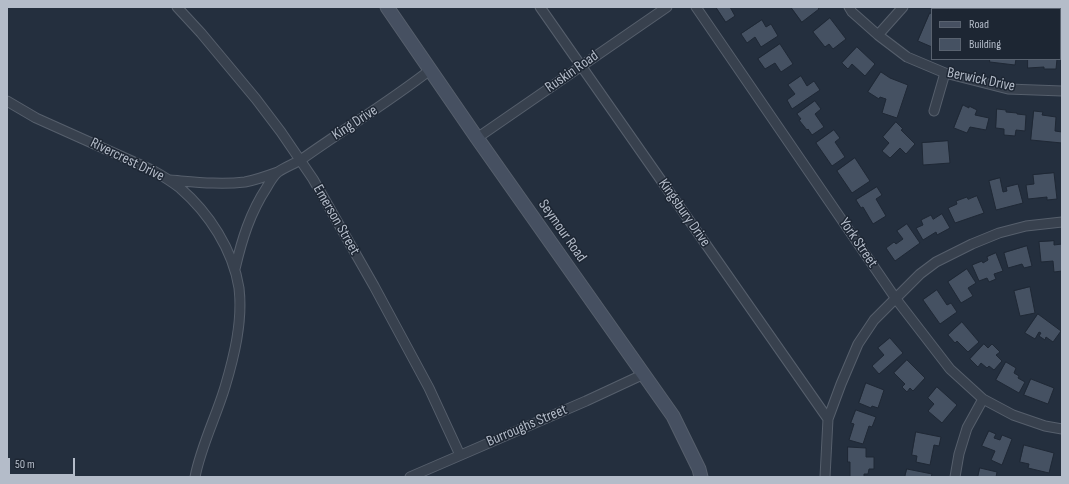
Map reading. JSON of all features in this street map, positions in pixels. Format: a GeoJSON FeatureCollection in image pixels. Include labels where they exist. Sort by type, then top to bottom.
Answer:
{"type":"FeatureCollection","features":[{"type":"Feature","properties":{"kind":"street","name":"Emerson Street"},"geometry":{"type":"LineString","coordinates":[[177,7],[201,33],[256,99],[300,160],[374,286],[429,388],[460,455]]}},
{"type":"Feature","properties":{"kind":"street","name":"Seymour Road"},"geometry":{"type":"LineString","coordinates":[[388,7],[477,138],[672,416],[696,463],[701,477]]}},
{"type":"Feature","properties":{"kind":"street","name":"Kingsbury Drive"},"geometry":{"type":"LineString","coordinates":[[540,7],[828,419]]}},
{"type":"Feature","properties":{"kind":"street","name":"Ruskin Road"},"geometry":{"type":"LineString","coordinates":[[477,138],[667,7]]}},
{"type":"Feature","properties":{"kind":"street","name":"York Street"},"geometry":{"type":"LineString","coordinates":[[696,7],[896,299],[950,369],[983,399],[1013,415],[1045,426],[1062,429]]}},
{"type":"Feature","properties":{"kind":"street","name":"Berwick Drive"},"geometry":{"type":"LineString","coordinates":[[849,7],[878,35],[908,57],[945,74],[1008,89],[1062,91]]}},
{"type":"Feature","properties":{"kind":"street"},"geometry":{"type":"LineString","coordinates":[[878,35],[903,7]]}},
{"type":"Feature","properties":{"kind":"street","name":"King Drive"},"geometry":{"type":"LineString","coordinates":[[169,180],[222,183],[238,182],[260,178],[278,172],[300,160],[382,105],[430,70]]}},
{"type":"Feature","properties":{"kind":"street"},"geometry":{"type":"LineString","coordinates":[[934,111],[945,74]]}},
{"type":"Feature","properties":{"kind":"street","name":"Rivercrest Drive"},"geometry":{"type":"LineString","coordinates":[[7,101],[36,118],[152,170],[169,180],[189,196],[200,208],[225,245],[235,269],[239,288],[240,301],[237,337],[225,386],[201,454],[195,477]]}},
{"type":"Feature","properties":{"kind":"street","name":"King Drive"},"geometry":{"type":"LineString","coordinates":[[235,269],[242,241],[252,212],[278,172]]}},
{"type":"Feature","properties":{"kind":"street"},"geometry":{"type":"LineString","coordinates":[[825,477],[828,419],[858,344],[874,320],[920,274],[936,262],[972,244],[999,233],[1026,226],[1062,222]]}},
{"type":"Feature","properties":{"kind":"street","name":"Burroughs Street"},"geometry":{"type":"LineString","coordinates":[[410,477],[586,401],[644,374]]}},
{"type":"Feature","properties":{"kind":"street"},"geometry":{"type":"LineString","coordinates":[[955,477],[966,428],[983,399]]}},
{"type":"Feature","properties":{"kind":"building"},"geometry":{"type":"Polygon","coordinates":[[[716,7],[730,7],[735,16],[726,22],[716,7]]]}},
{"type":"Feature","properties":{"kind":"building"},"geometry":{"type":"Polygon","coordinates":[[[791,7],[817,7],[819,9],[802,22],[791,7]]]}},
{"type":"Feature","properties":{"kind":"building"},"geometry":{"type":"Polygon","coordinates":[[[950,7],[969,7],[967,8],[950,7]]]}},
{"type":"Feature","properties":{"kind":"building"},"geometry":{"type":"Polygon","coordinates":[[[930,13],[931,47],[918,41],[930,13]]]}},
{"type":"Feature","properties":{"kind":"building"},"geometry":{"type":"Polygon","coordinates":[[[830,18],[846,39],[833,49],[829,44],[825,47],[813,32],[830,18]]]}},
{"type":"Feature","properties":{"kind":"building"},"geometry":{"type":"Polygon","coordinates":[[[762,20],[766,27],[771,24],[778,36],[761,47],[755,37],[747,43],[741,34],[762,20]]]}},
{"type":"Feature","properties":{"kind":"building"},"geometry":{"type":"Polygon","coordinates":[[[780,44],[793,64],[781,72],[775,63],[765,69],[758,59],[780,44]]]}},
{"type":"Feature","properties":{"kind":"building"},"geometry":{"type":"Polygon","coordinates":[[[857,47],[875,64],[865,76],[852,64],[848,69],[842,63],[857,47]]]}},
{"type":"Feature","properties":{"kind":"building"},"geometry":{"type":"Polygon","coordinates":[[[990,60],[1016,60],[1015,65],[990,62],[990,60]]]}},
{"type":"Feature","properties":{"kind":"building"},"geometry":{"type":"Polygon","coordinates":[[[1028,60],[1057,60],[1056,69],[1044,69],[1044,67],[1028,68],[1028,60]]]}},
{"type":"Feature","properties":{"kind":"building"},"geometry":{"type":"Polygon","coordinates":[[[881,72],[890,78],[908,85],[897,118],[882,113],[886,99],[880,97],[879,99],[868,92],[881,72]]]}},
{"type":"Feature","properties":{"kind":"building"},"geometry":{"type":"Polygon","coordinates":[[[801,76],[807,86],[814,81],[820,90],[792,109],[787,100],[795,94],[788,85],[801,76]]]}},
{"type":"Feature","properties":{"kind":"building"},"geometry":{"type":"Polygon","coordinates":[[[815,101],[821,109],[815,114],[824,127],[812,135],[799,120],[801,119],[797,114],[815,101]]]}},
{"type":"Feature","properties":{"kind":"building"},"geometry":{"type":"Polygon","coordinates":[[[963,105],[977,110],[975,115],[989,118],[986,130],[970,127],[967,133],[954,128],[963,105]]]}},
{"type":"Feature","properties":{"kind":"building"},"geometry":{"type":"Polygon","coordinates":[[[997,109],[1026,115],[1025,131],[1016,130],[1015,136],[1004,135],[1004,129],[996,128],[997,109]]]}},
{"type":"Feature","properties":{"kind":"building"},"geometry":{"type":"Polygon","coordinates":[[[1034,111],[1043,112],[1042,115],[1056,117],[1055,131],[1062,132],[1062,143],[1031,140],[1034,111]]]}},
{"type":"Feature","properties":{"kind":"building"},"geometry":{"type":"Polygon","coordinates":[[[896,122],[903,129],[901,130],[915,144],[906,154],[900,148],[890,158],[882,151],[889,143],[883,137],[896,122]]]}},
{"type":"Feature","properties":{"kind":"building"},"geometry":{"type":"Polygon","coordinates":[[[834,130],[840,138],[835,142],[845,157],[832,166],[816,143],[834,130]]]}},
{"type":"Feature","properties":{"kind":"building"},"geometry":{"type":"Polygon","coordinates":[[[948,141],[950,163],[923,165],[922,143],[948,141]]]}},
{"type":"Feature","properties":{"kind":"building"},"geometry":{"type":"Polygon","coordinates":[[[855,158],[870,181],[852,193],[837,171],[855,158]]]}},
{"type":"Feature","properties":{"kind":"building"},"geometry":{"type":"Polygon","coordinates":[[[1054,173],[1057,199],[1047,200],[1047,197],[1028,199],[1026,185],[1034,184],[1033,175],[1054,173]]]}},
{"type":"Feature","properties":{"kind":"building"},"geometry":{"type":"Polygon","coordinates":[[[1000,178],[1003,192],[1007,191],[1006,187],[1018,184],[1023,203],[996,210],[989,181],[1000,178]]]}},
{"type":"Feature","properties":{"kind":"building"},"geometry":{"type":"Polygon","coordinates":[[[877,187],[882,195],[876,199],[886,216],[873,224],[863,207],[861,208],[856,200],[877,187]]]}},
{"type":"Feature","properties":{"kind":"building"},"geometry":{"type":"Polygon","coordinates":[[[977,196],[984,213],[955,223],[948,208],[957,204],[956,201],[967,197],[968,199],[977,196]]]}},
{"type":"Feature","properties":{"kind":"building"},"geometry":{"type":"Polygon","coordinates":[[[942,214],[950,228],[937,235],[936,232],[923,240],[916,228],[923,225],[921,220],[931,215],[933,219],[942,214]]]}},
{"type":"Feature","properties":{"kind":"building"},"geometry":{"type":"Polygon","coordinates":[[[907,224],[920,243],[895,261],[886,248],[894,242],[896,244],[903,239],[897,231],[907,224]]]}},
{"type":"Feature","properties":{"kind":"building"},"geometry":{"type":"Polygon","coordinates":[[[1054,241],[1054,245],[1062,244],[1062,271],[1054,272],[1053,261],[1041,262],[1039,242],[1054,241]]]}},
{"type":"Feature","properties":{"kind":"building"},"geometry":{"type":"Polygon","coordinates":[[[1027,246],[1032,266],[1024,268],[1022,264],[1008,268],[1004,253],[1027,246]]]}},
{"type":"Feature","properties":{"kind":"building"},"geometry":{"type":"Polygon","coordinates":[[[996,253],[1003,271],[994,274],[996,279],[989,282],[987,278],[979,281],[972,265],[982,261],[983,263],[988,260],[987,257],[996,253]]]}},
{"type":"Feature","properties":{"kind":"building"},"geometry":{"type":"Polygon","coordinates":[[[967,269],[976,283],[968,288],[973,296],[961,303],[948,282],[967,269]]]}},
{"type":"Feature","properties":{"kind":"building"},"geometry":{"type":"Polygon","coordinates":[[[1030,287],[1035,313],[1020,316],[1014,291],[1030,287]]]}},
{"type":"Feature","properties":{"kind":"building"},"geometry":{"type":"Polygon","coordinates":[[[937,290],[947,305],[951,303],[957,312],[940,324],[923,300],[937,290]]]}},
{"type":"Feature","properties":{"kind":"building"},"geometry":{"type":"Polygon","coordinates":[[[1038,314],[1061,331],[1053,342],[1046,337],[1045,340],[1039,336],[1041,333],[1039,332],[1035,339],[1025,333],[1038,314]]]}},
{"type":"Feature","properties":{"kind":"building"},"geometry":{"type":"Polygon","coordinates":[[[962,322],[979,342],[968,352],[957,341],[955,343],[948,335],[962,322]]]}},
{"type":"Feature","properties":{"kind":"building"},"geometry":{"type":"Polygon","coordinates":[[[890,338],[903,353],[879,374],[872,366],[884,355],[878,348],[890,338]]]}},
{"type":"Feature","properties":{"kind":"building"},"geometry":{"type":"Polygon","coordinates":[[[984,344],[988,348],[992,344],[1000,352],[996,355],[1002,361],[994,370],[989,366],[987,368],[981,363],[978,367],[970,359],[984,344]]]}},
{"type":"Feature","properties":{"kind":"building"},"geometry":{"type":"Polygon","coordinates":[[[907,360],[925,378],[913,391],[910,388],[907,392],[902,387],[905,384],[894,373],[907,360]]]}},
{"type":"Feature","properties":{"kind":"building"},"geometry":{"type":"Polygon","coordinates":[[[1006,362],[1016,368],[1014,373],[1019,376],[1018,378],[1025,382],[1019,393],[996,380],[1006,362]]]}},
{"type":"Feature","properties":{"kind":"building"},"geometry":{"type":"Polygon","coordinates":[[[1031,379],[1054,388],[1048,404],[1024,395],[1031,379]]]}},
{"type":"Feature","properties":{"kind":"building"},"geometry":{"type":"Polygon","coordinates":[[[866,383],[884,390],[878,408],[872,406],[871,408],[859,403],[866,383]]]}},
{"type":"Feature","properties":{"kind":"building"},"geometry":{"type":"Polygon","coordinates":[[[937,387],[957,405],[942,423],[928,411],[934,404],[928,398],[937,387]]]}},
{"type":"Feature","properties":{"kind":"building"},"geometry":{"type":"Polygon","coordinates":[[[856,410],[876,417],[872,427],[869,426],[863,444],[849,440],[854,424],[851,423],[856,410]]]}},
{"type":"Feature","properties":{"kind":"building"},"geometry":{"type":"Polygon","coordinates":[[[989,431],[996,434],[994,438],[1000,440],[1002,435],[1012,439],[1002,465],[991,460],[995,451],[982,446],[989,431]]]}},
{"type":"Feature","properties":{"kind":"building"},"geometry":{"type":"Polygon","coordinates":[[[916,432],[941,437],[939,446],[934,445],[930,465],[916,462],[917,456],[912,455],[916,432]]]}},
{"type":"Feature","properties":{"kind":"building"},"geometry":{"type":"Polygon","coordinates":[[[1024,445],[1054,453],[1049,473],[1028,468],[1029,464],[1020,462],[1024,445]]]}},
{"type":"Feature","properties":{"kind":"building"},"geometry":{"type":"Polygon","coordinates":[[[848,447],[866,448],[866,457],[874,457],[874,469],[869,469],[868,474],[864,474],[864,477],[850,477],[848,447]]]}},
{"type":"Feature","properties":{"kind":"building"},"geometry":{"type":"Polygon","coordinates":[[[980,468],[997,472],[996,477],[978,477],[980,468]]]}},
{"type":"Feature","properties":{"kind":"building"},"geometry":{"type":"Polygon","coordinates":[[[907,469],[932,474],[931,477],[905,477],[907,469]]]}}]}
